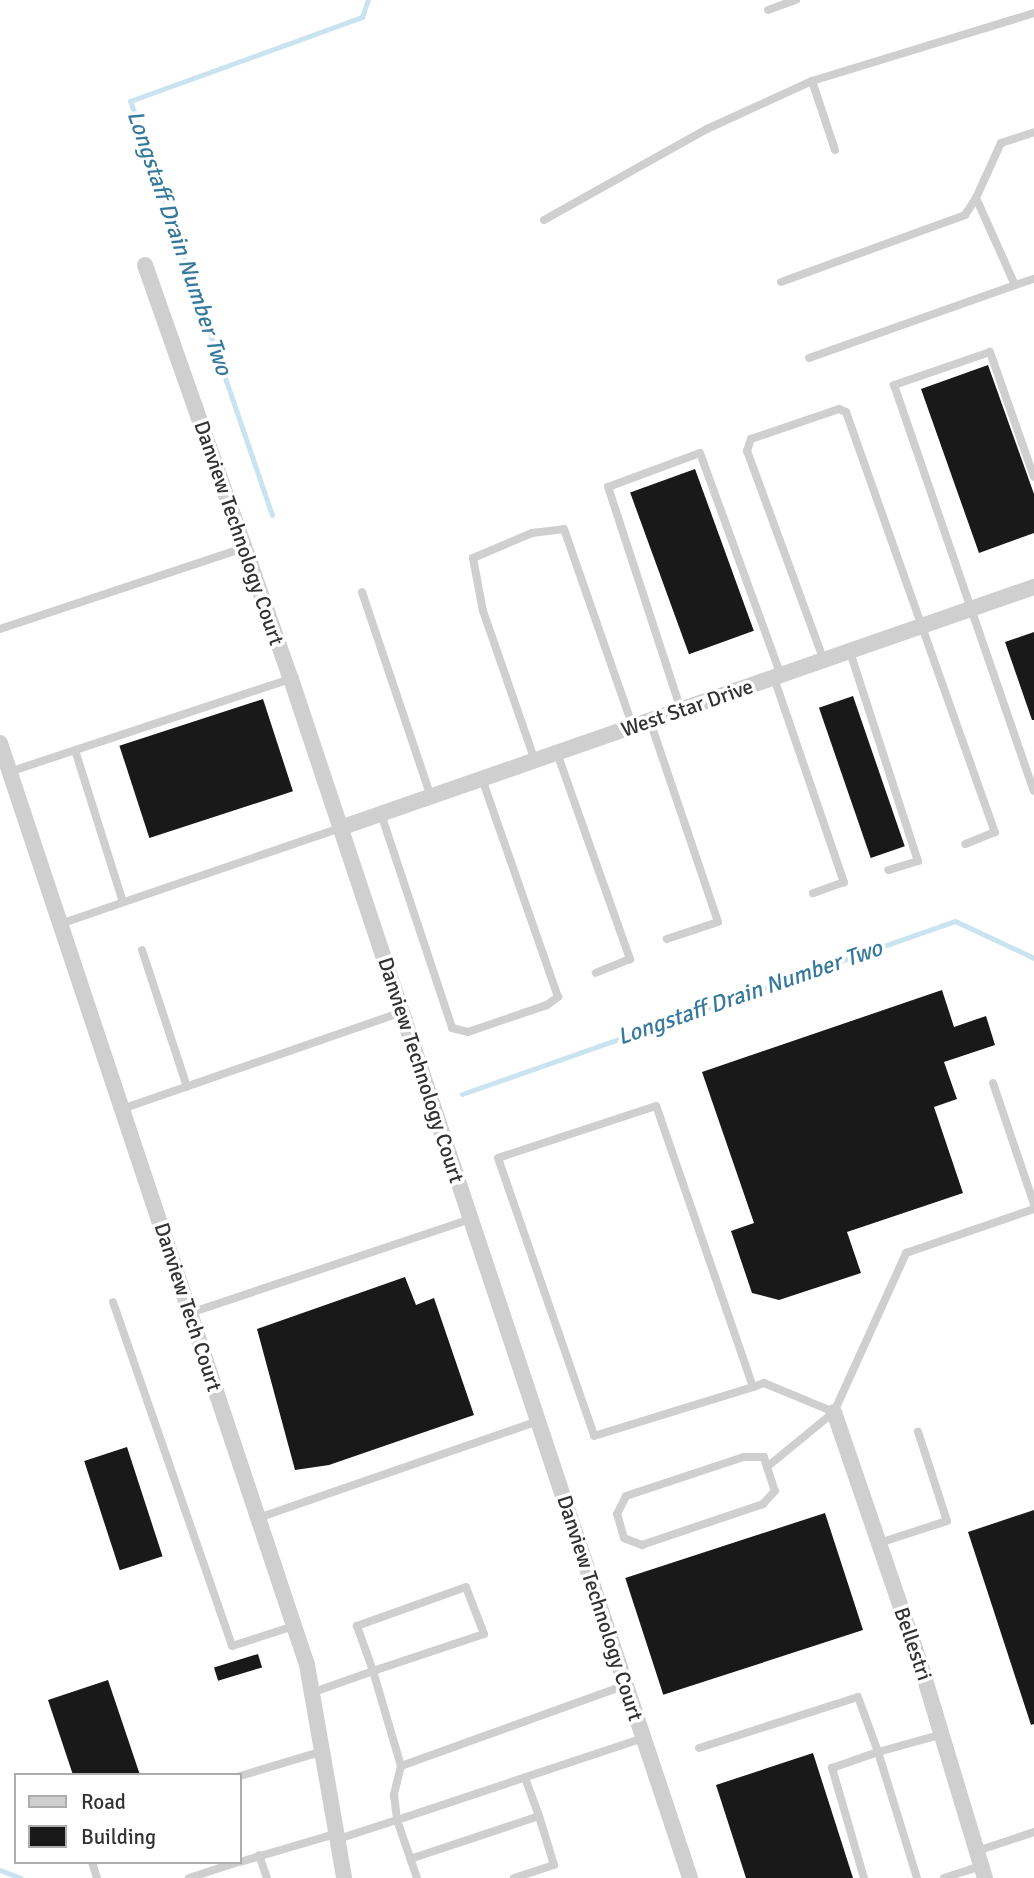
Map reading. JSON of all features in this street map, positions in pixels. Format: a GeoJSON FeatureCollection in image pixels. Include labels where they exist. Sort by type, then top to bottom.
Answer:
{"type":"FeatureCollection","features":[{"type":"Feature","properties":{"kind":"street","name":"Danview Technology Court"},"geometry":{"type":"LineString","coordinates":[[145,265],[291,679],[690,1878]]}},
{"type":"Feature","properties":{"kind":"street","name":"West Star Drive"},"geometry":{"type":"LineString","coordinates":[[340,828],[1034,587]]}},
{"type":"Feature","properties":{"kind":"street","name":"Danview Tech Court"},"geometry":{"type":"LineString","coordinates":[[1,751],[294,1626],[311,1693],[333,1838],[344,1878]]}},
{"type":"Feature","properties":{"kind":"street","name":"Bellestri"},"geometry":{"type":"LineString","coordinates":[[834,1412],[943,1734],[981,1865]]}},
{"type":"Feature","properties":{"kind":"lane"},"geometry":{"type":"LineString","coordinates":[[768,10],[796,0]]}},
{"type":"Feature","properties":{"kind":"lane"},"geometry":{"type":"LineString","coordinates":[[544,220],[707,129],[812,81],[1034,13]]}},
{"type":"Feature","properties":{"kind":"lane"},"geometry":{"type":"LineString","coordinates":[[812,81],[835,150]]}},
{"type":"Feature","properties":{"kind":"lane"},"geometry":{"type":"LineString","coordinates":[[781,282],[965,215],[976,198],[1001,144],[1034,132]]}},
{"type":"Feature","properties":{"kind":"lane"},"geometry":{"type":"LineString","coordinates":[[976,198],[1015,285]]}},
{"type":"Feature","properties":{"kind":"lane"},"geometry":{"type":"LineString","coordinates":[[809,358],[1034,279]]}},
{"type":"Feature","properties":{"kind":"lane"},"geometry":{"type":"LineString","coordinates":[[1034,477],[990,352],[894,385],[1034,791]]}},
{"type":"Feature","properties":{"kind":"lane"},"geometry":{"type":"LineString","coordinates":[[824,660],[747,451],[751,439],[839,409],[846,412],[995,832],[965,844]]}},
{"type":"Feature","properties":{"kind":"lane"},"geometry":{"type":"LineString","coordinates":[[681,710],[608,487],[700,453],[844,882],[813,894]]}},
{"type":"Feature","properties":{"kind":"lane"},"geometry":{"type":"LineString","coordinates":[[535,761],[483,611],[473,558],[532,533],[564,529],[633,727]]}},
{"type":"Feature","properties":{"kind":"lane"},"geometry":{"type":"LineString","coordinates":[[0,629],[244,548]]}},
{"type":"Feature","properties":{"kind":"lane"},"geometry":{"type":"LineString","coordinates":[[362,592],[431,797]]}},
{"type":"Feature","properties":{"kind":"lane"},"geometry":{"type":"LineString","coordinates":[[850,652],[918,861],[888,870]]}},
{"type":"Feature","properties":{"kind":"lane"},"geometry":{"type":"LineString","coordinates":[[9,772],[291,679]]}},
{"type":"Feature","properties":{"kind":"lane"},"geometry":{"type":"LineString","coordinates":[[650,721],[718,922],[667,939]]}},
{"type":"Feature","properties":{"kind":"lane"},"geometry":{"type":"LineString","coordinates":[[75,750],[123,902]]}},
{"type":"Feature","properties":{"kind":"lane"},"geometry":{"type":"LineString","coordinates":[[557,753],[630,959],[596,973]]}},
{"type":"Feature","properties":{"kind":"lane"},"geometry":{"type":"LineString","coordinates":[[381,814],[452,1028],[468,1032],[547,1005],[558,997],[482,779]]}},
{"type":"Feature","properties":{"kind":"lane"},"geometry":{"type":"LineString","coordinates":[[60,924],[340,828]]}},
{"type":"Feature","properties":{"kind":"lane"},"geometry":{"type":"LineString","coordinates":[[142,950],[187,1087]]}},
{"type":"Feature","properties":{"kind":"lane"},"geometry":{"type":"LineString","coordinates":[[122,1110],[401,1012]]}},
{"type":"Feature","properties":{"kind":"lane"},"geometry":{"type":"LineString","coordinates":[[993,1083],[1034,1204]]}},
{"type":"Feature","properties":{"kind":"lane"},"geometry":{"type":"LineString","coordinates":[[752,1387],[656,1106],[498,1158],[594,1436],[752,1387],[764,1383],[834,1412]]}},
{"type":"Feature","properties":{"kind":"lane"},"geometry":{"type":"LineString","coordinates":[[767,1467],[834,1412],[906,1253],[1034,1209]]}},
{"type":"Feature","properties":{"kind":"lane"},"geometry":{"type":"LineString","coordinates":[[190,1313],[471,1219]]}},
{"type":"Feature","properties":{"kind":"lane"},"geometry":{"type":"LineString","coordinates":[[113,1302],[232,1646],[294,1626]]}},
{"type":"Feature","properties":{"kind":"lane"},"geometry":{"type":"LineString","coordinates":[[258,1518],[538,1421]]}},
{"type":"Feature","properties":{"kind":"lane"},"geometry":{"type":"LineString","coordinates":[[879,1543],[947,1521],[918,1432]]}},
{"type":"Feature","properties":{"kind":"lane"},"geometry":{"type":"LineString","coordinates":[[743,1457],[764,1457],[767,1467],[775,1491],[763,1504],[642,1545],[624,1538],[617,1514],[626,1496],[743,1457]]}},
{"type":"Feature","properties":{"kind":"lane"},"geometry":{"type":"LineString","coordinates":[[311,1693],[373,1671],[484,1634],[466,1587],[357,1626],[373,1671],[401,1766],[394,1795],[397,1820],[417,1878]]}},
{"type":"Feature","properties":{"kind":"lane"},"geometry":{"type":"LineString","coordinates":[[401,1766],[626,1685]]}},
{"type":"Feature","properties":{"kind":"lane"},"geometry":{"type":"LineString","coordinates":[[699,1748],[858,1697],[917,1878]]}},
{"type":"Feature","properties":{"kind":"lane"},"geometry":{"type":"LineString","coordinates":[[864,1878],[832,1768],[943,1734]]}},
{"type":"Feature","properties":{"kind":"lane"},"geometry":{"type":"LineString","coordinates":[[242,1861],[397,1820],[643,1738]]}},
{"type":"Feature","properties":{"kind":"lane"},"geometry":{"type":"LineString","coordinates":[[242,1775],[320,1752]]}},
{"type":"Feature","properties":{"kind":"lane"},"geometry":{"type":"LineString","coordinates":[[514,1878],[554,1865],[525,1778]]}},
{"type":"Feature","properties":{"kind":"lane"},"geometry":{"type":"LineString","coordinates":[[411,1859],[539,1816]]}},
{"type":"Feature","properties":{"kind":"lane"},"geometry":{"type":"LineString","coordinates":[[944,1878],[981,1865],[1034,1832]]}},
{"type":"Feature","properties":{"kind":"lane"},"geometry":{"type":"LineString","coordinates":[[260,1856],[267,1878]]}},
{"type":"Feature","properties":{"kind":"lane"},"geometry":{"type":"LineString","coordinates":[[189,1878],[233,1864]]}},
{"type":"Feature","properties":{"kind":"building"},"geometry":{"type":"Polygon","coordinates":[[[988,365],[1034,494],[1034,533],[979,553],[921,389],[988,365]]]}},
{"type":"Feature","properties":{"kind":"building"},"geometry":{"type":"Polygon","coordinates":[[[695,469],[754,631],[689,654],[630,493],[695,469]]]}},
{"type":"Feature","properties":{"kind":"building"},"geometry":{"type":"Polygon","coordinates":[[[1034,632],[1034,720],[1032,720],[1005,642],[1034,632]]]}},
{"type":"Feature","properties":{"kind":"building"},"geometry":{"type":"Polygon","coordinates":[[[853,696],[905,846],[871,858],[819,708],[853,696]]]}},
{"type":"Feature","properties":{"kind":"building"},"geometry":{"type":"Polygon","coordinates":[[[263,699],[293,791],[149,838],[119,746],[263,699]]]}},
{"type":"Feature","properties":{"kind":"building"},"geometry":{"type":"Polygon","coordinates":[[[942,990],[954,1027],[986,1016],[995,1045],[944,1062],[957,1099],[934,1107],[963,1193],[847,1232],[861,1273],[779,1300],[752,1293],[731,1231],[754,1223],[702,1072],[942,990]]]}},
{"type":"Feature","properties":{"kind":"building"},"geometry":{"type":"Polygon","coordinates":[[[405,1277],[416,1305],[434,1298],[474,1415],[329,1465],[295,1470],[257,1329],[405,1277]]]}},
{"type":"Feature","properties":{"kind":"building"},"geometry":{"type":"Polygon","coordinates":[[[127,1447],[163,1556],[120,1570],[84,1461],[127,1447]]]}},
{"type":"Feature","properties":{"kind":"building"},"geometry":{"type":"Polygon","coordinates":[[[1034,1510],[1034,1724],[1031,1725],[968,1532],[1034,1510]]]}},
{"type":"Feature","properties":{"kind":"building"},"geometry":{"type":"Polygon","coordinates":[[[825,1513],[863,1630],[663,1695],[625,1578],[825,1513]]]}},
{"type":"Feature","properties":{"kind":"building"},"geometry":{"type":"Polygon","coordinates":[[[258,1654],[262,1667],[218,1681],[214,1667],[258,1654]]]}},
{"type":"Feature","properties":{"kind":"building"},"geometry":{"type":"Polygon","coordinates":[[[108,1680],[139,1773],[72,1773],[48,1700],[108,1680]]]}},
{"type":"Feature","properties":{"kind":"building"},"geometry":{"type":"Polygon","coordinates":[[[813,1753],[853,1878],[746,1878],[716,1785],[813,1753]]]}},
{"type":"Feature","properties":{"kind":"waterway","name":"Longstaff Drain Number Two"},"geometry":{"type":"LineString","coordinates":[[272,515],[130,101],[362,17],[368,0]]}},
{"type":"Feature","properties":{"kind":"waterway","name":"Longstaff Drain Number Two"},"geometry":{"type":"LineString","coordinates":[[462,1094],[955,921],[1034,958]]}},
{"type":"Feature","properties":{"kind":"waterway"},"geometry":{"type":"LineString","coordinates":[[0,1870],[21,1878]]}}]}
